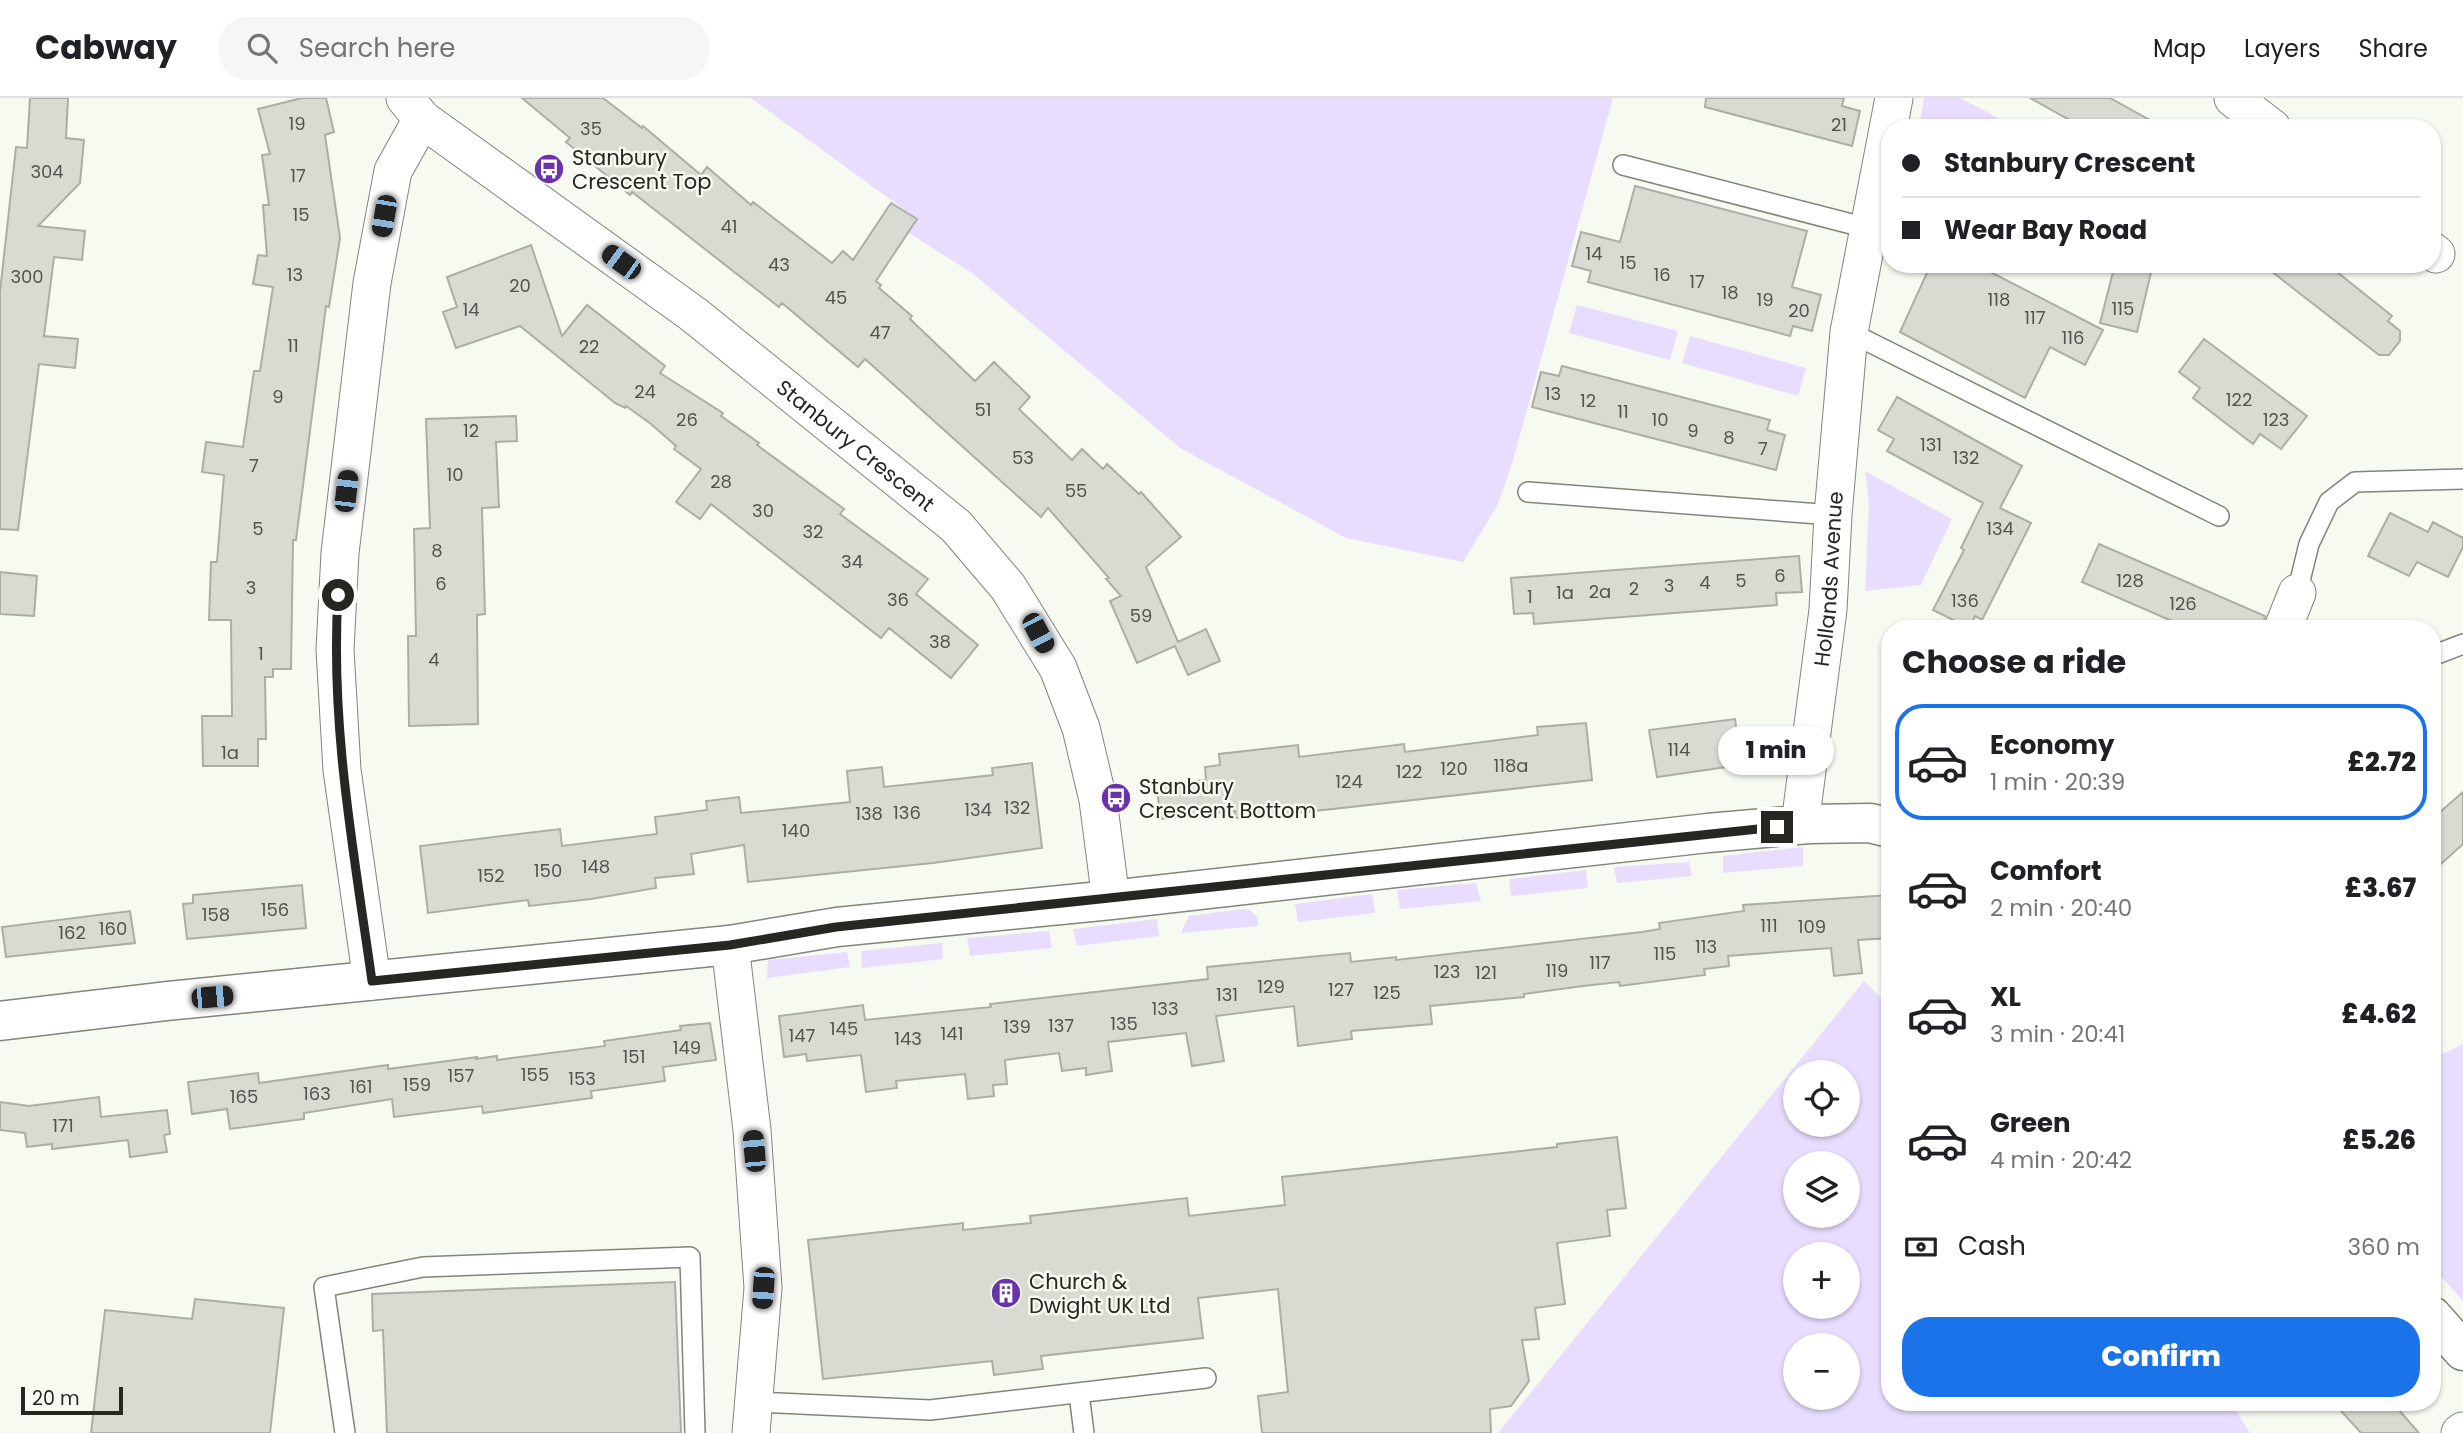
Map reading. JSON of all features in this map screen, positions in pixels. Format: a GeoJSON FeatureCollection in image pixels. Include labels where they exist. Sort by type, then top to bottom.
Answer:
{"type":"FeatureCollection","features":[{"type":"Feature","properties":{"kind":"street","name":"Hollands Avenue"},"geometry":{"type":"LineString","coordinates":[[1890,119],[1894,98]]}},
{"type":"Feature","properties":{"kind":"street"},"geometry":{"type":"LineString","coordinates":[[2233,98],[2260,119]]}},
{"type":"Feature","properties":{"kind":"street","name":"Stanbury Crescent"},"geometry":{"type":"LineString","coordinates":[[372,981],[342,770],[335,650],[341,541],[372,283],[393,171],[414,108],[693,314],[956,526],[1008,587],[1058,668],[1081,728],[1098,800],[1111,900]]}},
{"type":"Feature","properties":{"kind":"street","name":"Hollands Avenue"},"geometry":{"type":"LineString","coordinates":[[1800,824],[1828,610],[1833,515],[1849,332],[1881,161]]}},
{"type":"Feature","properties":{"kind":"street"},"geometry":{"type":"LineString","coordinates":[[2286,620],[2297,593]]}},
{"type":"Feature","properties":{"kind":"street"},"geometry":{"type":"LineString","coordinates":[[0,1021],[167,1001],[730,945],[836,927],[1111,900],[1800,824],[1870,823],[1881,826]]}},
{"type":"Feature","properties":{"kind":"street"},"geometry":{"type":"LineString","coordinates":[[730,945],[752,1130],[763,1288],[753,1418]]}},
{"type":"Feature","properties":{"kind":"street"},"geometry":{"type":"LineString","coordinates":[[2441,1326],[2463,1351]]}},
{"type":"Feature","properties":{"kind":"lane"},"geometry":{"type":"LineString","coordinates":[[1623,165],[1867,228]]}},
{"type":"Feature","properties":{"kind":"lane"},"geometry":{"type":"LineString","coordinates":[[1849,332],[2219,516]]}},
{"type":"Feature","properties":{"kind":"lane"},"geometry":{"type":"LineString","coordinates":[[2297,593],[2309,544],[2329,502],[2355,482],[2463,479]]}},
{"type":"Feature","properties":{"kind":"lane"},"geometry":{"type":"LineString","coordinates":[[1528,492],[1833,515]]}},
{"type":"Feature","properties":{"kind":"lane"},"geometry":{"type":"LineString","coordinates":[[2441,653],[2463,644]]}},
{"type":"Feature","properties":{"kind":"lane"},"geometry":{"type":"LineString","coordinates":[[345,1433],[324,1287],[423,1267],[690,1257],[695,1433]]}},
{"type":"Feature","properties":{"kind":"lane"},"geometry":{"type":"LineString","coordinates":[[753,1418],[930,1410],[1206,1378]]}},
{"type":"Feature","properties":{"kind":"lane"},"geometry":{"type":"LineString","coordinates":[[1079,1394],[1084,1433]]}},
{"type":"Feature","properties":{"kind":"shaded area"},"geometry":{"type":"Polygon","coordinates":[[[751,98],[1613,98],[1512,464],[1498,504],[1463,562],[1346,538],[1180,448],[972,273],[909,233],[917,219],[751,98]]]}},
{"type":"Feature","properties":{"kind":"shaded area"},"geometry":{"type":"Polygon","coordinates":[[[1924,98],[1961,98],[2000,119],[1920,119],[1924,98]]]}},
{"type":"Feature","properties":{"kind":"shaded area"},"geometry":{"type":"Polygon","coordinates":[[[1577,305],[1678,331],[1670,360],[1569,333],[1577,305]]]}},
{"type":"Feature","properties":{"kind":"shaded area"},"geometry":{"type":"Polygon","coordinates":[[[1690,336],[1806,368],[1798,396],[1682,363],[1690,336]]]}},
{"type":"Feature","properties":{"kind":"shaded area"},"geometry":{"type":"Polygon","coordinates":[[[1865,471],[1952,519],[1921,585],[1865,591],[1869,504],[1865,471]]]}},
{"type":"Feature","properties":{"kind":"shaded area"},"geometry":{"type":"Polygon","coordinates":[[[1803,847],[1803,866],[1723,873],[1723,856],[1803,847]]]}},
{"type":"Feature","properties":{"kind":"shaded area"},"geometry":{"type":"Polygon","coordinates":[[[1689,862],[1692,876],[1617,883],[1614,867],[1689,862]]]}},
{"type":"Feature","properties":{"kind":"shaded area"},"geometry":{"type":"Polygon","coordinates":[[[1586,870],[1588,888],[1511,896],[1509,879],[1586,870]]]}},
{"type":"Feature","properties":{"kind":"shaded area"},"geometry":{"type":"Polygon","coordinates":[[[1476,883],[1481,901],[1400,909],[1397,890],[1476,883]]]}},
{"type":"Feature","properties":{"kind":"shaded area"},"geometry":{"type":"Polygon","coordinates":[[[1372,894],[1375,913],[1298,922],[1295,904],[1372,894]]]}},
{"type":"Feature","properties":{"kind":"shaded area"},"geometry":{"type":"Polygon","coordinates":[[[1250,910],[1258,918],[1258,926],[1181,933],[1189,916],[1250,910]]]}},
{"type":"Feature","properties":{"kind":"shaded area"},"geometry":{"type":"Polygon","coordinates":[[[1157,919],[1159,936],[1077,946],[1073,929],[1157,919]]]}},
{"type":"Feature","properties":{"kind":"shaded area"},"geometry":{"type":"Polygon","coordinates":[[[1049,931],[1052,948],[970,956],[967,938],[1049,931]]]}},
{"type":"Feature","properties":{"kind":"shaded area"},"geometry":{"type":"Polygon","coordinates":[[[942,943],[943,959],[862,968],[861,951],[942,943]]]}},
{"type":"Feature","properties":{"kind":"shaded area"},"geometry":{"type":"Polygon","coordinates":[[[847,952],[850,967],[767,978],[768,960],[847,952]]]}},
{"type":"Feature","properties":{"kind":"shaded area"},"geometry":{"type":"Polygon","coordinates":[[[1864,981],[1881,998],[1881,1411],[2236,1411],[2250,1433],[1498,1433],[1783,1081],[1783,1137],[1860,1137],[1860,1060],[1800,1060],[1864,981]]]}},
{"type":"Feature","properties":{"kind":"shaded area"},"geometry":{"type":"Polygon","coordinates":[[[2463,1044],[2463,1301],[2441,1276],[2441,1055],[2463,1044]]]}},
{"type":"Feature","properties":{"kind":"building"},"geometry":{"type":"Polygon","coordinates":[[[30,98],[68,98],[66,138],[84,140],[80,183],[38,226],[85,231],[82,260],[54,257],[44,336],[78,339],[75,368],[39,364],[18,530],[0,529],[0,292],[16,147],[27,148],[30,98]]]}},
{"type":"Feature","properties":{"kind":"building"},"geometry":{"type":"Polygon","coordinates":[[[302,98],[326,98],[334,132],[325,135],[340,238],[329,307],[326,306],[296,540],[293,540],[291,669],[273,669],[273,677],[265,677],[266,739],[258,739],[258,766],[203,766],[202,716],[232,716],[231,620],[209,620],[211,562],[217,562],[224,475],[202,472],[206,442],[243,447],[254,371],[260,371],[273,287],[253,284],[258,255],[267,256],[263,205],[269,205],[262,155],[270,154],[258,109],[302,98]]]}},
{"type":"Feature","properties":{"kind":"building"},"geometry":{"type":"Polygon","coordinates":[[[522,98],[603,98],[642,128],[643,126],[701,175],[707,167],[751,205],[753,202],[832,263],[843,251],[853,260],[891,203],[917,219],[876,281],[881,285],[879,288],[912,316],[910,319],[975,381],[994,362],[1030,397],[1019,409],[1072,460],[1082,449],[1103,469],[1107,464],[1139,494],[1141,492],[1181,537],[1146,567],[1178,642],[1206,629],[1220,661],[1188,675],[1175,646],[1137,663],[1110,601],[1121,596],[1106,579],[1109,578],[1048,508],[1041,517],[865,359],[858,367],[782,303],[779,307],[632,192],[630,195],[566,142],[570,138],[522,98]]]}},
{"type":"Feature","properties":{"kind":"building"},"geometry":{"type":"Polygon","coordinates":[[[1706,98],[1844,98],[1842,106],[1860,111],[1852,146],[1705,107],[1706,98]]]}},
{"type":"Feature","properties":{"kind":"building"},"geometry":{"type":"Polygon","coordinates":[[[2030,98],[2110,98],[2148,119],[2068,119],[2030,98]]]}},
{"type":"Feature","properties":{"kind":"building"},"geometry":{"type":"Polygon","coordinates":[[[1635,186],[1807,231],[1792,287],[1821,295],[1812,331],[1793,326],[1790,336],[1588,282],[1591,271],[1572,266],[1581,232],[1620,242],[1635,186]]]}},
{"type":"Feature","properties":{"kind":"building"},"geometry":{"type":"Polygon","coordinates":[[[531,245],[562,336],[587,305],[665,366],[660,373],[723,413],[721,416],[759,443],[757,445],[844,509],[840,514],[928,579],[916,594],[978,645],[951,678],[889,628],[881,638],[711,504],[700,519],[676,502],[701,469],[674,449],[676,446],[651,424],[626,406],[625,408],[615,403],[520,326],[456,348],[443,312],[457,307],[447,277],[531,245]]]}},
{"type":"Feature","properties":{"kind":"building"},"geometry":{"type":"Polygon","coordinates":[[[1927,273],[1992,273],[2103,330],[2085,365],[2050,347],[2025,398],[1900,332],[1927,273]]]}},
{"type":"Feature","properties":{"kind":"building"},"geometry":{"type":"Polygon","coordinates":[[[2113,273],[2151,273],[2137,332],[2100,323],[2113,273]]]}},
{"type":"Feature","properties":{"kind":"building"},"geometry":{"type":"Polygon","coordinates":[[[2274,273],[2338,273],[2392,316],[2388,321],[2400,331],[2400,341],[2389,355],[2379,355],[2274,273]]]}},
{"type":"Feature","properties":{"kind":"building"},"geometry":{"type":"Polygon","coordinates":[[[2204,339],[2307,416],[2281,449],[2260,434],[2253,444],[2193,398],[2200,388],[2179,372],[2204,339]]]}},
{"type":"Feature","properties":{"kind":"building"},"geometry":{"type":"Polygon","coordinates":[[[1562,366],[1770,420],[1767,430],[1785,435],[1776,470],[1532,407],[1541,372],[1559,376],[1562,366]]]}},
{"type":"Feature","properties":{"kind":"building"},"geometry":{"type":"Polygon","coordinates":[[[1897,397],[2022,466],[2000,508],[2031,523],[1982,620],[1975,616],[1973,620],[1953,620],[1933,610],[1964,550],[1961,548],[1983,503],[1887,451],[1894,439],[1878,430],[1897,397]]]}},
{"type":"Feature","properties":{"kind":"building"},"geometry":{"type":"Polygon","coordinates":[[[516,416],[517,441],[496,442],[499,507],[482,508],[485,614],[477,615],[478,724],[409,726],[408,636],[416,636],[414,529],[430,528],[426,419],[516,416]]]}},
{"type":"Feature","properties":{"kind":"building"},"geometry":{"type":"Polygon","coordinates":[[[2390,513],[2428,532],[2433,522],[2463,538],[2463,547],[2448,577],[2417,562],[2409,576],[2368,556],[2390,513]]]}},
{"type":"Feature","properties":{"kind":"building"},"geometry":{"type":"Polygon","coordinates":[[[2099,544],[2265,616],[2264,620],[2170,620],[2082,582],[2099,544]]]}},
{"type":"Feature","properties":{"kind":"building"},"geometry":{"type":"Polygon","coordinates":[[[1799,556],[1802,592],[1776,593],[1777,605],[1534,624],[1533,613],[1514,614],[1511,578],[1799,556]]]}},
{"type":"Feature","properties":{"kind":"building"},"geometry":{"type":"Polygon","coordinates":[[[0,572],[37,576],[34,616],[0,614],[0,572]]]}},
{"type":"Feature","properties":{"kind":"building"},"geometry":{"type":"Polygon","coordinates":[[[1735,719],[1741,765],[1657,777],[1649,730],[1735,719]]]}},
{"type":"Feature","properties":{"kind":"building"},"geometry":{"type":"Polygon","coordinates":[[[1586,723],[1592,780],[1279,815],[1235,818],[1235,811],[1160,819],[1157,785],[1206,780],[1205,767],[1220,765],[1219,754],[1298,745],[1299,757],[1404,744],[1405,752],[1538,735],[1537,727],[1586,723]]]}},
{"type":"Feature","properties":{"kind":"building"},"geometry":{"type":"Polygon","coordinates":[[[1032,763],[1042,848],[933,863],[748,882],[744,845],[691,854],[694,874],[655,878],[656,888],[529,906],[528,900],[428,913],[420,846],[560,829],[562,846],[657,834],[655,817],[707,810],[706,801],[739,797],[741,813],[850,802],[847,771],[882,767],[884,787],[993,775],[992,768],[1032,763]]]}},
{"type":"Feature","properties":{"kind":"building"},"geometry":{"type":"Polygon","coordinates":[[[2463,792],[2463,844],[2441,864],[2441,811],[2463,792]]]}},
{"type":"Feature","properties":{"kind":"building"},"geometry":{"type":"Polygon","coordinates":[[[302,885],[306,928],[187,939],[183,904],[193,903],[193,895],[302,885]]]}},
{"type":"Feature","properties":{"kind":"building"},"geometry":{"type":"Polygon","coordinates":[[[1881,896],[1881,939],[1858,940],[1862,973],[1834,976],[1831,948],[1728,956],[1729,966],[1704,969],[1705,975],[1620,986],[1619,982],[1583,986],[1524,994],[1524,997],[1430,1006],[1432,1024],[1351,1031],[1352,1039],[1298,1046],[1294,1006],[1216,1016],[1224,1061],[1192,1066],[1186,1033],[1108,1042],[1112,1071],[1086,1075],[1086,1068],[1062,1071],[1059,1053],[1005,1060],[1007,1084],[993,1085],[994,1096],[968,1099],[965,1074],[896,1081],[897,1088],[866,1092],[861,1055],[807,1061],[806,1054],[784,1057],[779,1016],[863,1005],[865,1020],[991,1007],[990,1004],[1208,979],[1207,967],[1350,953],[1351,962],[1396,957],[1396,960],[1642,932],[1660,929],[1659,923],[1744,911],[1743,905],[1881,896]]]}},
{"type":"Feature","properties":{"kind":"building"},"geometry":{"type":"Polygon","coordinates":[[[130,911],[135,943],[6,957],[2,927],[130,911]]]}},
{"type":"Feature","properties":{"kind":"building"},"geometry":{"type":"Polygon","coordinates":[[[710,1023],[716,1060],[663,1067],[665,1081],[591,1091],[592,1098],[483,1113],[482,1106],[394,1117],[392,1099],[304,1113],[304,1119],[230,1129],[227,1109],[192,1114],[188,1082],[258,1073],[259,1083],[388,1065],[388,1069],[497,1056],[497,1060],[605,1046],[604,1041],[710,1023]]]}},
{"type":"Feature","properties":{"kind":"building"},"geometry":{"type":"Polygon","coordinates":[[[99,1097],[101,1117],[167,1110],[170,1134],[164,1135],[167,1152],[130,1157],[128,1140],[52,1149],[52,1144],[27,1147],[25,1133],[0,1130],[0,1102],[29,1106],[99,1097]]]}},
{"type":"Feature","properties":{"kind":"building"},"geometry":{"type":"Polygon","coordinates":[[[1617,1137],[1626,1208],[1607,1210],[1610,1236],[1557,1243],[1565,1304],[1535,1308],[1539,1339],[1522,1340],[1529,1381],[1511,1406],[1490,1409],[1491,1433],[1262,1433],[1258,1396],[1288,1392],[1278,1289],[1198,1298],[1203,1338],[1041,1356],[1043,1369],[994,1375],[992,1361],[823,1379],[808,1240],[963,1223],[963,1230],[1031,1223],[1030,1216],[1187,1198],[1189,1216],[1285,1205],[1282,1177],[1557,1147],[1557,1144],[1617,1137]]]}},
{"type":"Feature","properties":{"kind":"building"},"geometry":{"type":"Polygon","coordinates":[[[675,1282],[681,1433],[387,1433],[383,1330],[373,1331],[372,1294],[675,1282]]]}},
{"type":"Feature","properties":{"kind":"building"},"geometry":{"type":"Polygon","coordinates":[[[195,1299],[284,1308],[270,1433],[91,1433],[105,1310],[192,1319],[195,1299]]]}},
{"type":"Feature","properties":{"kind":"building"},"geometry":{"type":"Polygon","coordinates":[[[2341,1411],[2400,1411],[2419,1433],[2361,1433],[2341,1411]]]}},
{"type":"Feature","properties":{"kind":"place","name":"Stanbury Crescent Top"},"geometry":{"type":"Point","coordinates":[549,169]}},
{"type":"Feature","properties":{"kind":"place","name":"Stanbury Crescent Bottom"},"geometry":{"type":"Point","coordinates":[1116,798]}},
{"type":"Feature","properties":{"kind":"place","name":"Church & Dwight UK Ltd"},"geometry":{"type":"Point","coordinates":[1006,1293]}},
{"type":"Feature","properties":{"kind":"route"},"geometry":{"type":"LineString","coordinates":[[338,595],[335,650],[342,770],[372,981],[730,945],[836,927],[1111,900],[1777,827]]}}]}
